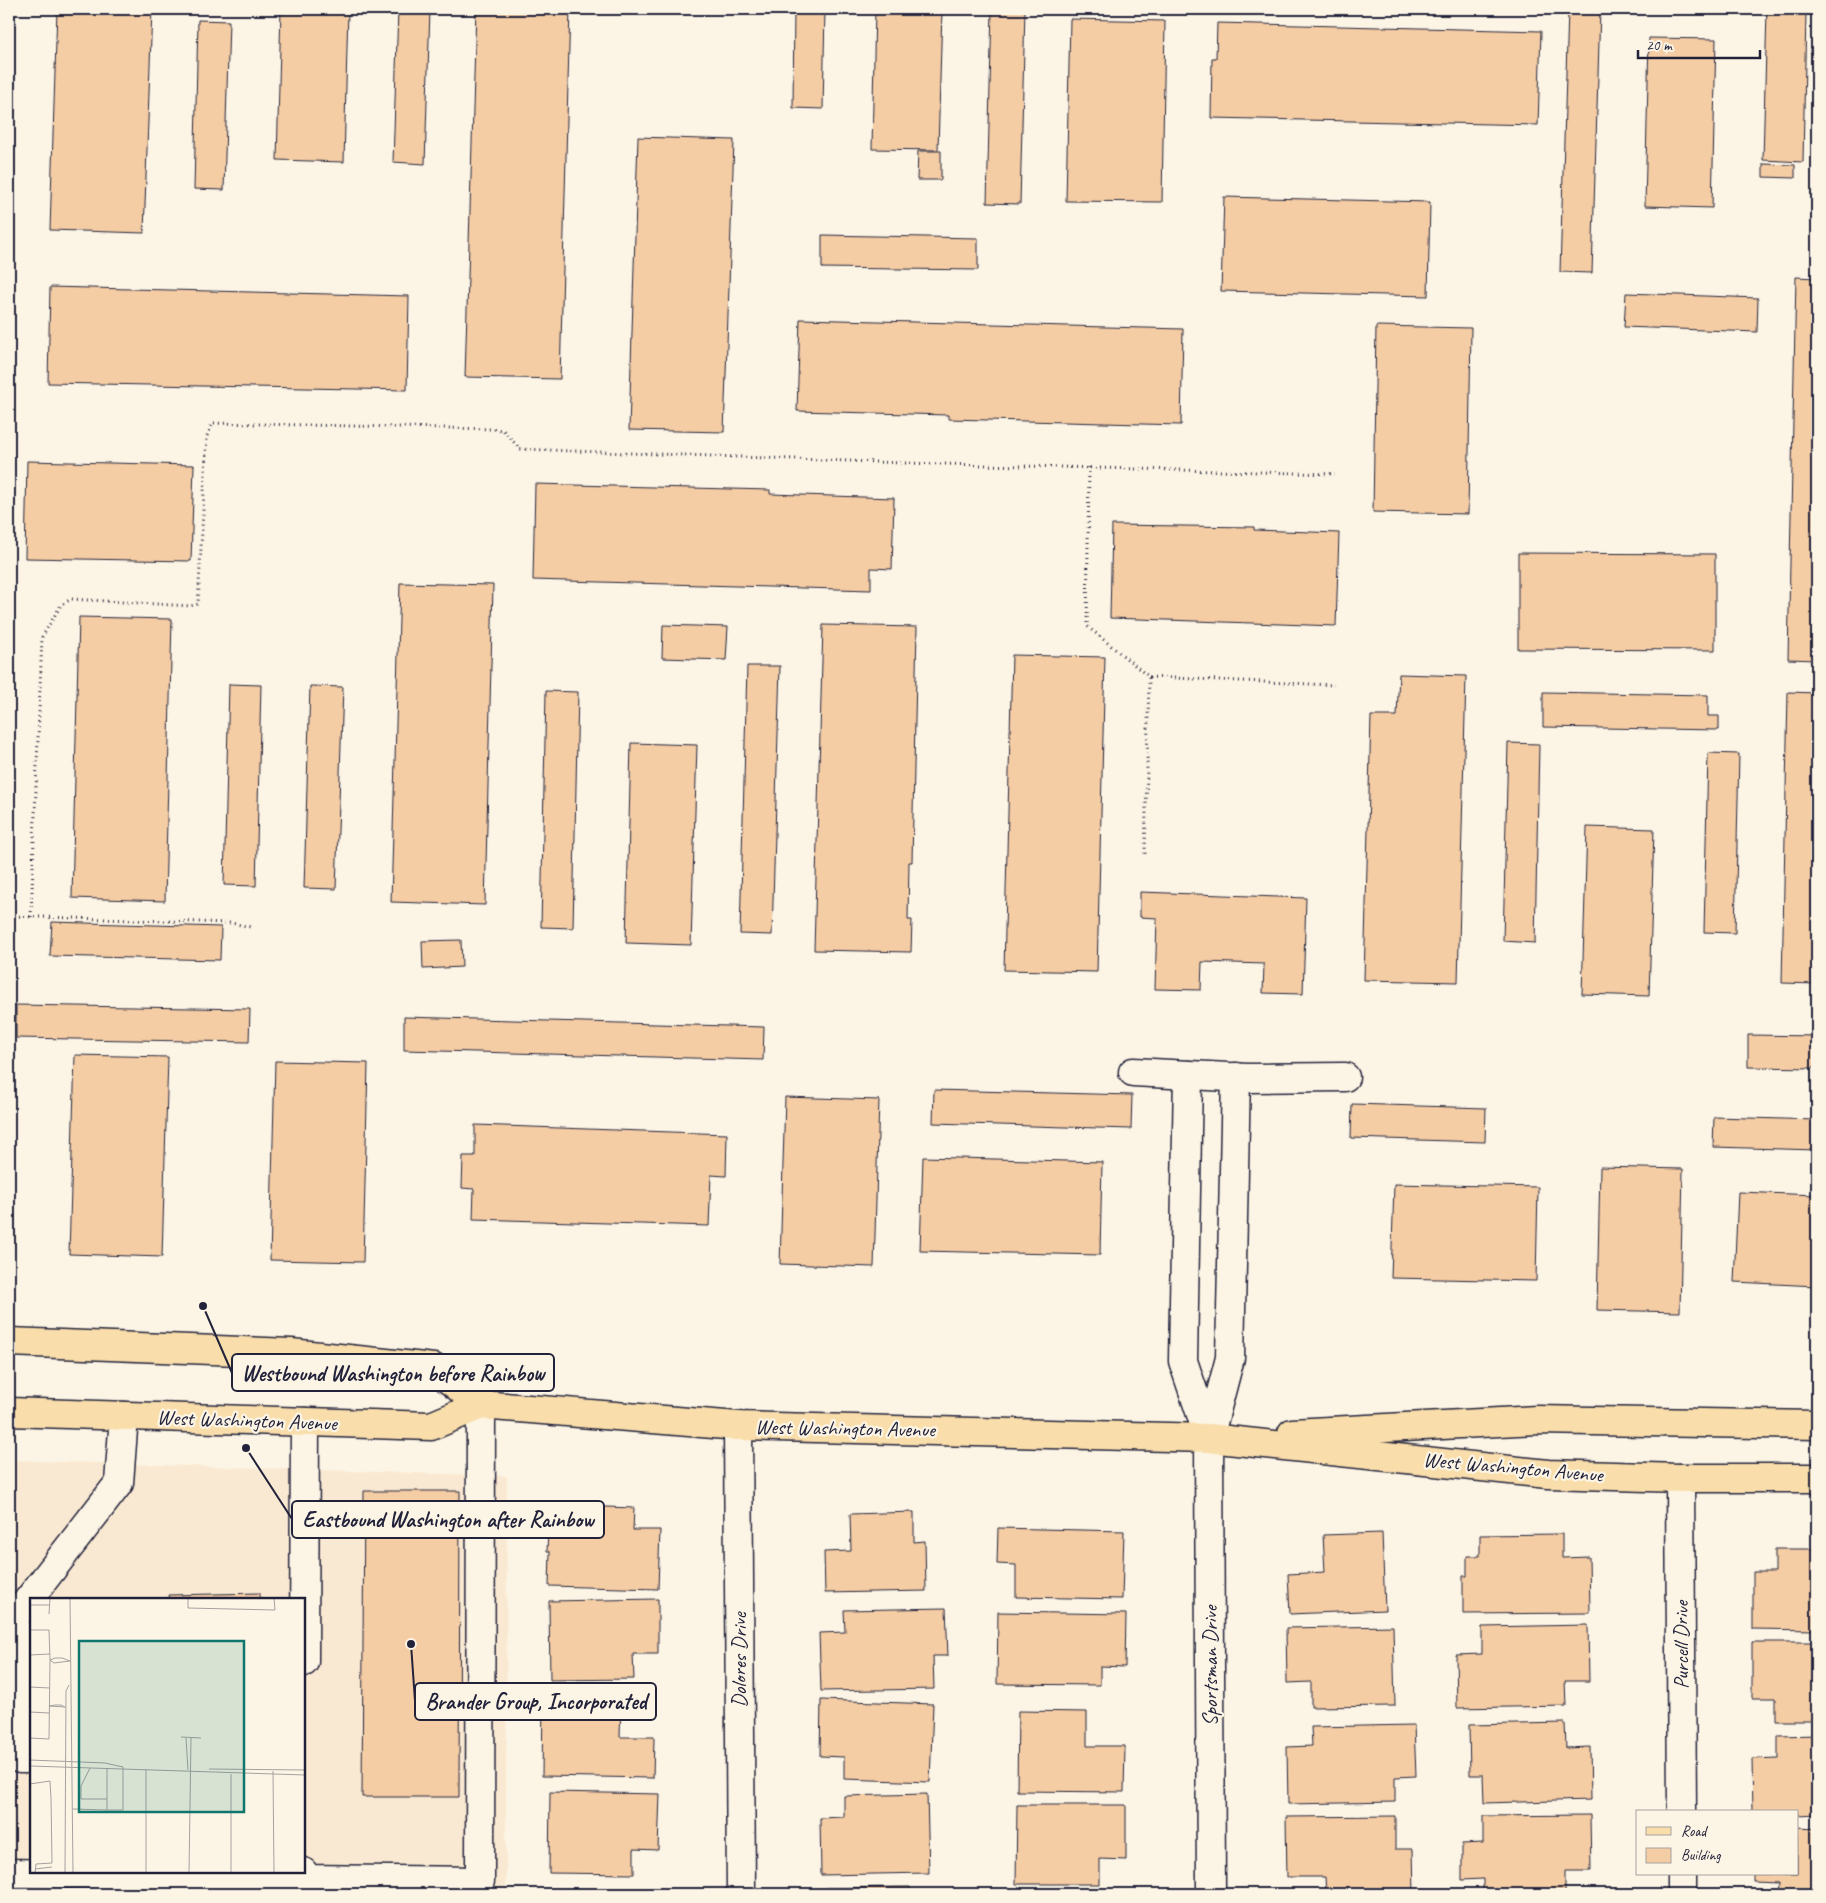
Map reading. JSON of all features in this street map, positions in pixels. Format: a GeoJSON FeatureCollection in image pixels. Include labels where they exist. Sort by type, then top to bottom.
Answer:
{"type":"FeatureCollection","features":[{"type":"Feature","properties":{"kind":"main road"},"geometry":{"type":"LineString","coordinates":[[9,1342],[291,1353],[434,1368],[481,1405]]}},
{"type":"Feature","properties":{"kind":"main road","name":"West Washington Avenue"},"geometry":{"type":"LineString","coordinates":[[9,1412],[432,1426],[481,1405],[738,1426],[1209,1438],[1537,1420],[1817,1425]]}},
{"type":"Feature","properties":{"kind":"main road","name":"West Washington Avenue"},"geometry":{"type":"LineString","coordinates":[[1209,1438],[1548,1474],[1680,1478],[1817,1478]]}},
{"type":"Feature","properties":{"kind":"street"},"geometry":{"type":"LineString","coordinates":[[1133,1072],[1236,1077],[1345,1077]]}},
{"type":"Feature","properties":{"kind":"street"},"geometry":{"type":"LineString","coordinates":[[1188,1075],[1183,1361],[1209,1438]]}},
{"type":"Feature","properties":{"kind":"street"},"geometry":{"type":"LineString","coordinates":[[1209,1438],[1230,1358],[1236,1077]]}},
{"type":"Feature","properties":{"kind":"street"},"geometry":{"type":"LineString","coordinates":[[9,1873],[303,1875],[480,1881],[481,1405]]}},
{"type":"Feature","properties":{"kind":"street"},"geometry":{"type":"LineString","coordinates":[[20,1759],[12,1617],[119,1483],[124,1416]]}},
{"type":"Feature","properties":{"kind":"street"},"geometry":{"type":"LineString","coordinates":[[304,1598],[305,1422]]}},
{"type":"Feature","properties":{"kind":"street","name":"Dolores Drive"},"geometry":{"type":"LineString","coordinates":[[738,1426],[741,1894]]}},
{"type":"Feature","properties":{"kind":"street","name":"Sportsman Drive"},"geometry":{"type":"LineString","coordinates":[[1209,1438],[1212,1894]]}},
{"type":"Feature","properties":{"kind":"street","name":"Purcell Drive"},"geometry":{"type":"LineString","coordinates":[[1680,1478],[1682,1810]]}},
{"type":"Feature","properties":{"kind":"street"},"geometry":{"type":"LineString","coordinates":[[1682,1876],[1682,1894]]}},
{"type":"Feature","properties":{"kind":"path"},"geometry":{"type":"LineString","coordinates":[[31,917],[42,636],[61,605],[71,599],[190,606],[198,604],[207,436],[213,424],[494,429],[503,430],[520,449],[1089,468],[1336,474]]}},
{"type":"Feature","properties":{"kind":"path"},"geometry":{"type":"LineString","coordinates":[[1089,468],[1087,626],[1149,677],[1334,684]]}},
{"type":"Feature","properties":{"kind":"path"},"geometry":{"type":"LineString","coordinates":[[1145,854],[1149,677]]}},
{"type":"Feature","properties":{"kind":"path"},"geometry":{"type":"LineString","coordinates":[[9,916],[231,922],[251,927]]}},
{"type":"Feature","properties":{"kind":"shaded area"},"geometry":{"type":"Polygon","coordinates":[[[9,1460],[507,1476],[506,1894],[9,1894],[9,1460]]]}},
{"type":"Feature","properties":{"kind":"building"},"geometry":{"type":"Polygon","coordinates":[[[57,9],[152,9],[144,233],[50,230],[57,9]]]}},
{"type":"Feature","properties":{"kind":"building"},"geometry":{"type":"Polygon","coordinates":[[[281,9],[348,9],[344,162],[277,160],[281,9]]]}},
{"type":"Feature","properties":{"kind":"building"},"geometry":{"type":"Polygon","coordinates":[[[398,9],[430,9],[425,164],[393,162],[398,9]]]}},
{"type":"Feature","properties":{"kind":"building"},"geometry":{"type":"Polygon","coordinates":[[[476,9],[570,9],[560,379],[465,377],[476,9]]]}},
{"type":"Feature","properties":{"kind":"building"},"geometry":{"type":"Polygon","coordinates":[[[794,9],[825,9],[823,109],[793,108],[794,9]]]}},
{"type":"Feature","properties":{"kind":"building"},"geometry":{"type":"Polygon","coordinates":[[[875,9],[942,9],[938,150],[872,149],[875,9]]]}},
{"type":"Feature","properties":{"kind":"building"},"geometry":{"type":"Polygon","coordinates":[[[992,9],[1025,9],[1020,204],[987,203],[992,9]]]}},
{"type":"Feature","properties":{"kind":"building"},"geometry":{"type":"Polygon","coordinates":[[[1568,9],[1600,9],[1592,273],[1560,272],[1568,9]]]}},
{"type":"Feature","properties":{"kind":"building"},"geometry":{"type":"Polygon","coordinates":[[[1767,10],[1806,11],[1803,162],[1763,160],[1767,10]]]}},
{"type":"Feature","properties":{"kind":"building"},"geometry":{"type":"Polygon","coordinates":[[[1070,19],[1165,21],[1162,202],[1066,201],[1070,19]]]}},
{"type":"Feature","properties":{"kind":"building"},"geometry":{"type":"Polygon","coordinates":[[[198,20],[229,21],[224,190],[194,189],[198,20]]]}},
{"type":"Feature","properties":{"kind":"building"},"geometry":{"type":"Polygon","coordinates":[[[1217,23],[1541,31],[1538,125],[1211,118],[1212,58],[1216,58],[1217,23]]]}},
{"type":"Feature","properties":{"kind":"building"},"geometry":{"type":"Polygon","coordinates":[[[1649,38],[1716,39],[1712,208],[1645,206],[1649,38]]]}},
{"type":"Feature","properties":{"kind":"building"},"geometry":{"type":"Polygon","coordinates":[[[638,137],[734,140],[724,432],[629,430],[638,137]]]}},
{"type":"Feature","properties":{"kind":"building"},"geometry":{"type":"Polygon","coordinates":[[[918,151],[941,151],[941,180],[917,180],[918,151]]]}},
{"type":"Feature","properties":{"kind":"building"},"geometry":{"type":"Polygon","coordinates":[[[1763,164],[1795,165],[1795,178],[1763,177],[1763,164]]]}},
{"type":"Feature","properties":{"kind":"building"},"geometry":{"type":"Polygon","coordinates":[[[1224,197],[1430,202],[1428,296],[1221,291],[1224,197]]]}},
{"type":"Feature","properties":{"kind":"building"},"geometry":{"type":"Polygon","coordinates":[[[822,235],[978,238],[978,270],[822,268],[822,235]]]}},
{"type":"Feature","properties":{"kind":"building"},"geometry":{"type":"Polygon","coordinates":[[[1796,277],[1817,278],[1817,660],[1788,659],[1796,277]]]}},
{"type":"Feature","properties":{"kind":"building"},"geometry":{"type":"Polygon","coordinates":[[[50,287],[409,296],[407,390],[48,383],[50,287]]]}},
{"type":"Feature","properties":{"kind":"building"},"geometry":{"type":"Polygon","coordinates":[[[1626,293],[1758,298],[1757,332],[1624,327],[1626,293]]]}},
{"type":"Feature","properties":{"kind":"building"},"geometry":{"type":"Polygon","coordinates":[[[800,319],[1183,329],[1181,425],[948,419],[948,415],[797,411],[800,319]]]}},
{"type":"Feature","properties":{"kind":"building"},"geometry":{"type":"Polygon","coordinates":[[[1376,326],[1471,328],[1468,514],[1373,512],[1376,326]]]}},
{"type":"Feature","properties":{"kind":"building"},"geometry":{"type":"Polygon","coordinates":[[[27,461],[194,465],[191,561],[25,558],[27,461]]]}},
{"type":"Feature","properties":{"kind":"building"},"geometry":{"type":"Polygon","coordinates":[[[535,484],[770,490],[770,494],[894,498],[892,569],[871,568],[871,590],[533,580],[535,484]]]}},
{"type":"Feature","properties":{"kind":"building"},"geometry":{"type":"Polygon","coordinates":[[[1112,525],[1254,527],[1254,530],[1339,533],[1336,626],[1110,618],[1112,525]]]}},
{"type":"Feature","properties":{"kind":"building"},"geometry":{"type":"Polygon","coordinates":[[[1518,553],[1715,554],[1715,650],[1518,649],[1518,553]]]}},
{"type":"Feature","properties":{"kind":"building"},"geometry":{"type":"Polygon","coordinates":[[[400,583],[493,585],[485,905],[391,902],[400,583]]]}},
{"type":"Feature","properties":{"kind":"building"},"geometry":{"type":"Polygon","coordinates":[[[79,617],[172,619],[165,901],[72,898],[79,617]]]}},
{"type":"Feature","properties":{"kind":"building"},"geometry":{"type":"Polygon","coordinates":[[[663,625],[728,627],[726,660],[662,658],[663,625]]]}},
{"type":"Feature","properties":{"kind":"building"},"geometry":{"type":"Polygon","coordinates":[[[823,625],[917,627],[912,862],[909,862],[908,920],[912,920],[911,952],[814,950],[823,625]]]}},
{"type":"Feature","properties":{"kind":"building"},"geometry":{"type":"Polygon","coordinates":[[[1012,655],[1105,657],[1097,972],[1004,970],[1012,655]]]}},
{"type":"Feature","properties":{"kind":"building"},"geometry":{"type":"Polygon","coordinates":[[[747,666],[780,666],[772,935],[740,934],[747,666]]]}},
{"type":"Feature","properties":{"kind":"building"},"geometry":{"type":"Polygon","coordinates":[[[1399,674],[1466,676],[1458,982],[1364,980],[1371,716],[1397,716],[1399,674]]]}},
{"type":"Feature","properties":{"kind":"building"},"geometry":{"type":"Polygon","coordinates":[[[229,684],[261,685],[256,886],[224,885],[229,684]]]}},
{"type":"Feature","properties":{"kind":"building"},"geometry":{"type":"Polygon","coordinates":[[[310,686],[343,687],[336,889],[304,888],[310,686]]]}},
{"type":"Feature","properties":{"kind":"building"},"geometry":{"type":"Polygon","coordinates":[[[546,691],[578,692],[573,928],[541,927],[546,691]]]}},
{"type":"Feature","properties":{"kind":"building"},"geometry":{"type":"Polygon","coordinates":[[[1543,692],[1708,695],[1708,716],[1719,716],[1719,730],[1543,727],[1543,692]]]}},
{"type":"Feature","properties":{"kind":"building"},"geometry":{"type":"Polygon","coordinates":[[[1788,692],[1817,693],[1817,984],[1782,983],[1788,692]]]}},
{"type":"Feature","properties":{"kind":"building"},"geometry":{"type":"Polygon","coordinates":[[[631,743],[697,745],[691,945],[626,943],[631,743]]]}},
{"type":"Feature","properties":{"kind":"building"},"geometry":{"type":"Polygon","coordinates":[[[1508,743],[1539,744],[1535,943],[1503,941],[1508,743]]]}},
{"type":"Feature","properties":{"kind":"building"},"geometry":{"type":"Polygon","coordinates":[[[1708,753],[1739,754],[1735,933],[1704,932],[1708,753]]]}},
{"type":"Feature","properties":{"kind":"building"},"geometry":{"type":"Polygon","coordinates":[[[1587,827],[1654,829],[1649,996],[1582,994],[1587,827]]]}},
{"type":"Feature","properties":{"kind":"building"},"geometry":{"type":"Polygon","coordinates":[[[1140,892],[1306,898],[1303,994],[1263,993],[1264,964],[1202,962],[1201,990],[1155,989],[1157,918],[1140,917],[1140,892]]]}},
{"type":"Feature","properties":{"kind":"building"},"geometry":{"type":"Polygon","coordinates":[[[52,922],[221,927],[220,960],[50,956],[52,922]]]}},
{"type":"Feature","properties":{"kind":"building"},"geometry":{"type":"Polygon","coordinates":[[[461,940],[462,967],[423,969],[422,941],[461,940]]]}},
{"type":"Feature","properties":{"kind":"building"},"geometry":{"type":"Polygon","coordinates":[[[16,1005],[250,1009],[249,1042],[16,1038],[16,1005]]]}},
{"type":"Feature","properties":{"kind":"building"},"geometry":{"type":"Polygon","coordinates":[[[404,1017],[764,1027],[763,1060],[404,1050],[404,1017]]]}},
{"type":"Feature","properties":{"kind":"building"},"geometry":{"type":"Polygon","coordinates":[[[1748,1035],[1817,1036],[1817,1068],[1748,1067],[1748,1035]]]}},
{"type":"Feature","properties":{"kind":"building"},"geometry":{"type":"Polygon","coordinates":[[[75,1055],[168,1057],[162,1257],[69,1254],[75,1055]]]}},
{"type":"Feature","properties":{"kind":"building"},"geometry":{"type":"Polygon","coordinates":[[[275,1061],[368,1063],[363,1262],[270,1260],[275,1061]]]}},
{"type":"Feature","properties":{"kind":"building"},"geometry":{"type":"Polygon","coordinates":[[[934,1090],[1132,1095],[1131,1129],[933,1123],[934,1090]]]}},
{"type":"Feature","properties":{"kind":"building"},"geometry":{"type":"Polygon","coordinates":[[[785,1097],[879,1100],[874,1267],[780,1264],[785,1097]]]}},
{"type":"Feature","properties":{"kind":"building"},"geometry":{"type":"Polygon","coordinates":[[[1352,1104],[1486,1108],[1485,1142],[1351,1138],[1352,1104]]]}},
{"type":"Feature","properties":{"kind":"building"},"geometry":{"type":"Polygon","coordinates":[[[1714,1117],[1817,1120],[1817,1150],[1713,1147],[1714,1117]]]}},
{"type":"Feature","properties":{"kind":"building"},"geometry":{"type":"Polygon","coordinates":[[[475,1125],[727,1134],[726,1176],[711,1175],[709,1226],[473,1219],[474,1189],[462,1188],[463,1156],[475,1156],[475,1125]]]}},
{"type":"Feature","properties":{"kind":"building"},"geometry":{"type":"Polygon","coordinates":[[[923,1157],[1102,1162],[1100,1255],[920,1251],[923,1157]]]}},
{"type":"Feature","properties":{"kind":"building"},"geometry":{"type":"Polygon","coordinates":[[[1600,1167],[1683,1169],[1680,1312],[1597,1310],[1600,1167]]]}},
{"type":"Feature","properties":{"kind":"building"},"geometry":{"type":"Polygon","coordinates":[[[1394,1184],[1538,1187],[1536,1281],[1391,1278],[1394,1184]]]}},
{"type":"Feature","properties":{"kind":"building"},"geometry":{"type":"Polygon","coordinates":[[[1738,1192],[1817,1195],[1817,1286],[1734,1282],[1738,1192]]]}},
{"type":"Feature","properties":{"kind":"building"},"geometry":{"type":"Polygon","coordinates":[[[364,1491],[460,1491],[459,1797],[362,1797],[364,1491]]]}},
{"type":"Feature","properties":{"kind":"building"},"geometry":{"type":"Polygon","coordinates":[[[549,1505],[634,1508],[633,1530],[660,1530],[658,1589],[549,1586],[550,1552],[547,1552],[549,1505]]]}},
{"type":"Feature","properties":{"kind":"building"},"geometry":{"type":"Polygon","coordinates":[[[914,1512],[914,1542],[925,1541],[926,1591],[825,1593],[824,1552],[851,1551],[850,1514],[914,1512]]]}},
{"type":"Feature","properties":{"kind":"building"},"geometry":{"type":"Polygon","coordinates":[[[998,1528],[1124,1531],[1122,1599],[1016,1597],[1016,1565],[997,1564],[998,1528]]]}},
{"type":"Feature","properties":{"kind":"building"},"geometry":{"type":"Polygon","coordinates":[[[1382,1533],[1385,1610],[1290,1614],[1288,1574],[1325,1572],[1323,1535],[1382,1533]]]}},
{"type":"Feature","properties":{"kind":"building"},"geometry":{"type":"Polygon","coordinates":[[[1562,1534],[1562,1558],[1589,1557],[1590,1613],[1463,1614],[1463,1576],[1467,1576],[1467,1556],[1480,1556],[1480,1535],[1562,1534]]]}},
{"type":"Feature","properties":{"kind":"building"},"geometry":{"type":"Polygon","coordinates":[[[1775,1549],[1817,1549],[1817,1630],[1753,1629],[1753,1572],[1775,1572],[1775,1549]]]}},
{"type":"Feature","properties":{"kind":"building"},"geometry":{"type":"Polygon","coordinates":[[[260,1593],[260,1598],[170,1598],[169,1595],[260,1593]]]}},
{"type":"Feature","properties":{"kind":"building"},"geometry":{"type":"Polygon","coordinates":[[[658,1599],[658,1654],[633,1654],[634,1679],[550,1680],[549,1601],[658,1599]]]}},
{"type":"Feature","properties":{"kind":"building"},"geometry":{"type":"Polygon","coordinates":[[[946,1608],[948,1656],[933,1656],[934,1689],[821,1691],[819,1633],[845,1632],[844,1610],[946,1608]]]}},
{"type":"Feature","properties":{"kind":"building"},"geometry":{"type":"Polygon","coordinates":[[[998,1612],[1126,1614],[1125,1667],[1100,1666],[1100,1685],[997,1684],[998,1612]]]}},
{"type":"Feature","properties":{"kind":"building"},"geometry":{"type":"Polygon","coordinates":[[[1588,1625],[1589,1681],[1565,1681],[1566,1706],[1457,1708],[1456,1655],[1482,1654],[1482,1627],[1588,1625]]]}},
{"type":"Feature","properties":{"kind":"building"},"geometry":{"type":"Polygon","coordinates":[[[1393,1626],[1395,1706],[1311,1707],[1311,1682],[1287,1683],[1286,1628],[1393,1626]]]}},
{"type":"Feature","properties":{"kind":"building"},"geometry":{"type":"Polygon","coordinates":[[[1752,1642],[1817,1642],[1817,1721],[1776,1721],[1776,1698],[1752,1698],[1752,1642]]]}},
{"type":"Feature","properties":{"kind":"building"},"geometry":{"type":"Polygon","coordinates":[[[543,1699],[621,1700],[620,1737],[654,1737],[653,1778],[542,1776],[543,1699]]]}},
{"type":"Feature","properties":{"kind":"building"},"geometry":{"type":"Polygon","coordinates":[[[821,1700],[933,1704],[930,1782],[844,1779],[844,1757],[820,1756],[821,1700]]]}},
{"type":"Feature","properties":{"kind":"building"},"geometry":{"type":"Polygon","coordinates":[[[1018,1711],[1087,1712],[1087,1746],[1125,1746],[1124,1792],[1017,1791],[1018,1711]]]}},
{"type":"Feature","properties":{"kind":"building"},"geometry":{"type":"Polygon","coordinates":[[[1565,1723],[1566,1748],[1590,1747],[1591,1800],[1484,1803],[1483,1775],[1470,1775],[1469,1725],[1565,1723]]]}},
{"type":"Feature","properties":{"kind":"building"},"geometry":{"type":"Polygon","coordinates":[[[1414,1725],[1416,1776],[1395,1777],[1395,1802],[1288,1804],[1287,1747],[1312,1746],[1311,1727],[1414,1725]]]}},
{"type":"Feature","properties":{"kind":"building"},"geometry":{"type":"Polygon","coordinates":[[[1817,1735],[1817,1814],[1798,1815],[1798,1810],[1753,1810],[1752,1759],[1778,1758],[1778,1736],[1817,1735]]]}},
{"type":"Feature","properties":{"kind":"building"},"geometry":{"type":"Polygon","coordinates":[[[550,1792],[660,1794],[658,1850],[634,1849],[634,1874],[549,1873],[550,1792]]]}},
{"type":"Feature","properties":{"kind":"building"},"geometry":{"type":"Polygon","coordinates":[[[927,1794],[929,1873],[821,1875],[820,1818],[844,1817],[844,1796],[927,1794]]]}},
{"type":"Feature","properties":{"kind":"building"},"geometry":{"type":"Polygon","coordinates":[[[1017,1805],[1126,1805],[1126,1860],[1100,1859],[1100,1884],[1016,1884],[1017,1805]]]}},
{"type":"Feature","properties":{"kind":"building"},"geometry":{"type":"Polygon","coordinates":[[[1590,1815],[1591,1871],[1565,1871],[1565,1894],[1483,1894],[1483,1879],[1462,1880],[1462,1844],[1483,1843],[1483,1816],[1590,1815]]]}},
{"type":"Feature","properties":{"kind":"building"},"geometry":{"type":"Polygon","coordinates":[[[1395,1816],[1395,1849],[1413,1849],[1414,1894],[1326,1894],[1325,1877],[1287,1877],[1286,1817],[1395,1816]]]}},
{"type":"Feature","properties":{"kind":"building"},"geometry":{"type":"Polygon","coordinates":[[[1798,1827],[1817,1828],[1817,1894],[1779,1894],[1780,1882],[1753,1881],[1753,1876],[1798,1876],[1798,1827]]]}},
{"type":"Feature","properties":{"kind":"building"},"geometry":{"type":"Polygon","coordinates":[[[910,1887],[910,1894],[825,1894],[825,1888],[910,1887]]]}},
{"type":"Feature","properties":{"kind":"building"},"geometry":{"type":"Polygon","coordinates":[[[621,1893],[621,1894],[550,1894],[621,1893]]]}},
{"type":"Feature","properties":{"kind":"place","name":"Westbound Washington before Rainbow"},"geometry":{"type":"Point","coordinates":[203,1306]}},
{"type":"Feature","properties":{"kind":"place","name":"Eastbound Washington after Rainbow"},"geometry":{"type":"Point","coordinates":[246,1448]}},
{"type":"Feature","properties":{"kind":"place","name":"Brander Group, Incorporated"},"geometry":{"type":"Point","coordinates":[411,1644]}}]}
